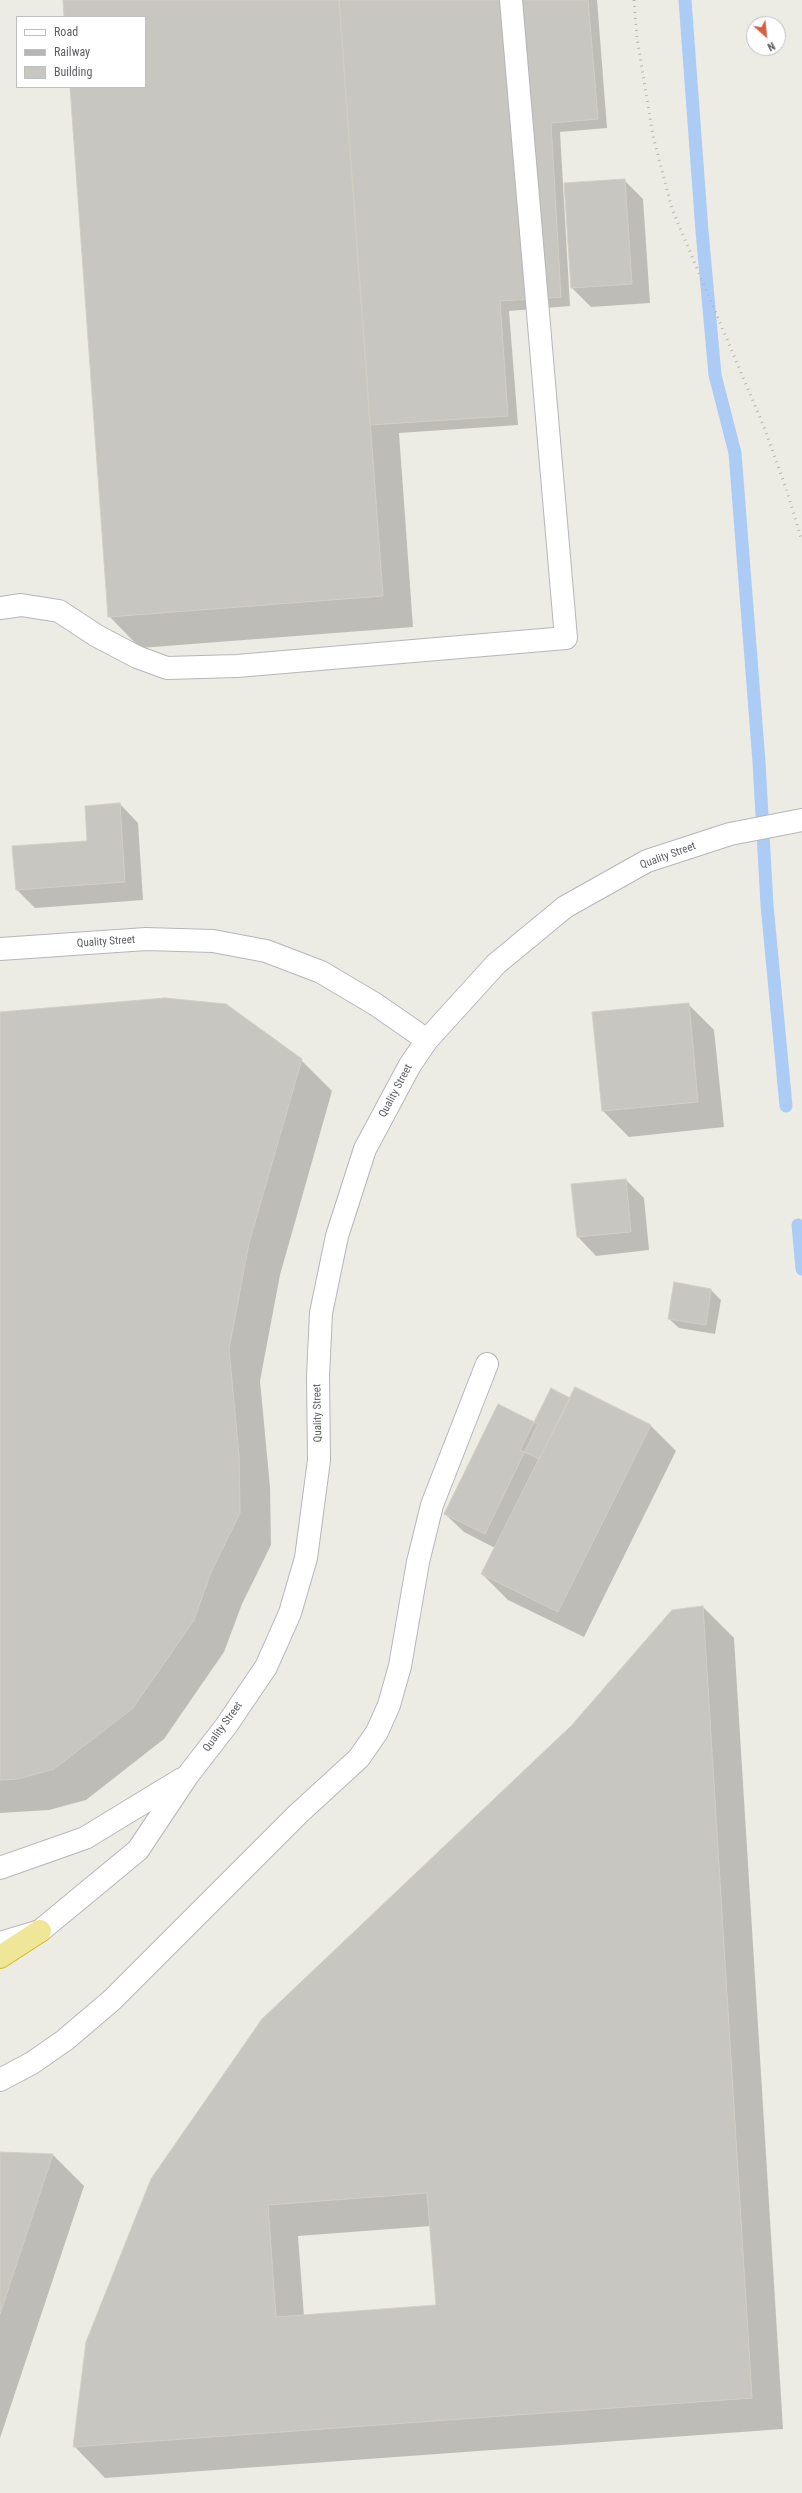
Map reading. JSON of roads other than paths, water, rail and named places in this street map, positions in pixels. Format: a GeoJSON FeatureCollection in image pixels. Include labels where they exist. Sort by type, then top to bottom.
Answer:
{"type":"FeatureCollection","features":[{"type":"Feature","properties":{"kind":"highway"},"geometry":{"type":"LineString","coordinates":[[0,1957],[40,1931]]}},
{"type":"Feature","properties":{"kind":"street"},"geometry":{"type":"LineString","coordinates":[[0,608],[21,605],[59,611],[97,636],[137,657],[167,668],[237,666],[566,638],[511,0]]}},
{"type":"Feature","properties":{"kind":"street","name":"Quality Street"},"geometry":{"type":"LineString","coordinates":[[0,1942],[40,1931],[138,1850],[188,1775],[226,1726],[266,1667],[290,1613],[306,1558],[319,1460],[318,1376],[320,1313],[337,1236],[366,1149],[410,1064],[427,1040],[496,964],[565,907],[647,861],[730,834],[802,820]]}},
{"type":"Feature","properties":{"kind":"street","name":"Quality Street"},"geometry":{"type":"LineString","coordinates":[[0,949],[146,939],[213,941],[266,951],[321,972],[375,1004],[427,1040]]}},
{"type":"Feature","properties":{"kind":"street"},"geometry":{"type":"LineString","coordinates":[[0,2080],[32,2063],[66,2040],[112,2000],[298,1814],[359,1758],[377,1732],[389,1705],[400,1666],[418,1562],[432,1504],[487,1364]]}},
{"type":"Feature","properties":{"kind":"street","name":"Quality Street"},"geometry":{"type":"LineString","coordinates":[[0,1868],[85,1838],[188,1775]]}},
{"type":"Feature","properties":{"kind":"waterway"},"geometry":{"type":"LineString","coordinates":[[685,0],[702,231],[715,375],[735,453],[759,762],[767,905],[786,1106]]}},
{"type":"Feature","properties":{"kind":"waterway"},"geometry":{"type":"LineString","coordinates":[[798,1225],[802,1269]]}},
{"type":"Feature","properties":{"kind":"railway"},"geometry":{"type":"LineString","coordinates":[[634,0],[637,38],[653,136],[672,209],[764,427],[788,494],[802,541]]}}]}
